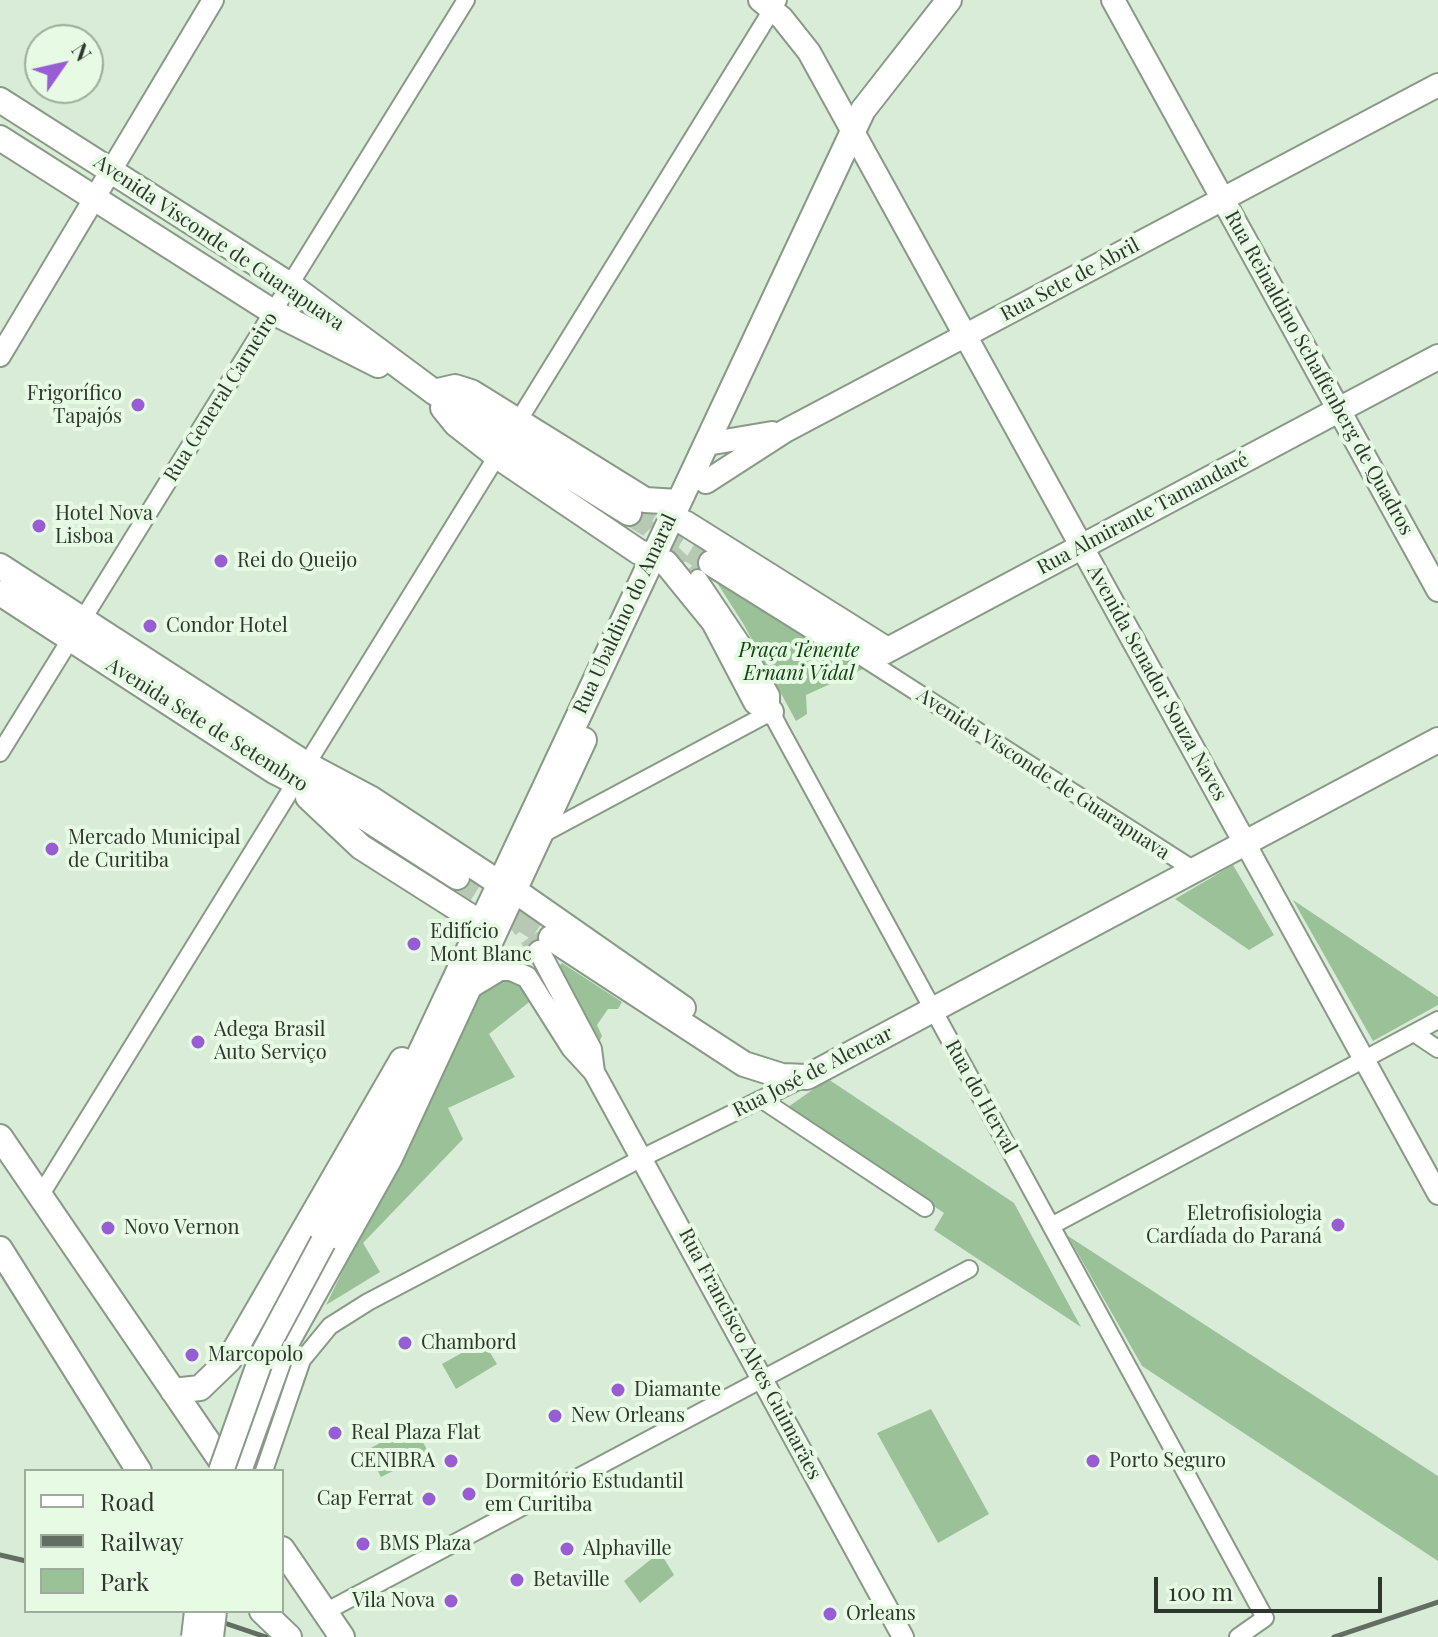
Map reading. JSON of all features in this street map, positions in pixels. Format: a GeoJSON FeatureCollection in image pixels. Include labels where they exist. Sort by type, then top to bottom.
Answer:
{"type":"FeatureCollection","features":[{"type":"Feature","properties":{"kind":"main road","name":"Rua Ubaldino do Amaral"},"geometry":{"type":"LineString","coordinates":[[331,1247],[389,1160],[466,991],[506,886],[682,512],[707,444],[853,130],[869,100],[949,0]]}},
{"type":"Feature","properties":{"kind":"main road","name":"Rua Reinaldino Schaffenberg de Quadros"},"geometry":{"type":"LineString","coordinates":[[1113,0],[1438,590]]}},
{"type":"Feature","properties":{"kind":"main road","name":"Avenida Senador Souza Naves"},"geometry":{"type":"LineString","coordinates":[[770,3],[800,39],[853,130],[1245,843]]}},
{"type":"Feature","properties":{"kind":"main road","name":"Rua Sete de Abril"},"geometry":{"type":"LineString","coordinates":[[706,482],[785,431],[1438,85]]}},
{"type":"Feature","properties":{"kind":"main road","name":"Avenida Visconde de Guarapuava"},"geometry":{"type":"LineString","coordinates":[[0,100],[290,285],[434,392],[629,513]]}},
{"type":"Feature","properties":{"kind":"main road"},"geometry":{"type":"LineString","coordinates":[[0,117],[29,118]]}},
{"type":"Feature","properties":{"kind":"main road","name":"Avenida Visconde de Guarapuava"},"geometry":{"type":"LineString","coordinates":[[0,138],[273,312],[434,392]]}},
{"type":"Feature","properties":{"kind":"main road","name":"Rua Almirante Tamandaré"},"geometry":{"type":"LineString","coordinates":[[890,648],[1438,357]]}},
{"type":"Feature","properties":{"kind":"main road"},"geometry":{"type":"LineString","coordinates":[[771,712],[756,702],[714,622],[659,560],[639,552],[497,456],[456,424],[434,392],[455,387],[471,392],[645,500],[682,512],[874,644],[890,648]]}},
{"type":"Feature","properties":{"kind":"main road"},"geometry":{"type":"LineString","coordinates":[[707,444],[785,431]]}},
{"type":"Feature","properties":{"kind":"main road","name":"Rua Ubaldino do Amaral"},"geometry":{"type":"LineString","coordinates":[[682,512],[706,482]]}},
{"type":"Feature","properties":{"kind":"main road","name":"Rua Ubaldino do Amaral"},"geometry":{"type":"LineString","coordinates":[[331,1247],[479,922],[539,836],[659,560]]}},
{"type":"Feature","properties":{"kind":"main road","name":"Avenida Sete de Setembro"},"geometry":{"type":"LineString","coordinates":[[0,566],[78,630],[457,877]]}},
{"type":"Feature","properties":{"kind":"main road","name":"Avenida Visconde de Guarapuava"},"geometry":{"type":"LineString","coordinates":[[704,571],[844,646]]}},
{"type":"Feature","properties":{"kind":"main road","name":"Avenida Sete de Setembro"},"geometry":{"type":"LineString","coordinates":[[0,593],[78,630]]}},
{"type":"Feature","properties":{"kind":"main road"},"geometry":{"type":"LineString","coordinates":[[844,646],[869,653],[890,648]]}},
{"type":"Feature","properties":{"kind":"main road","name":"Rua José de Alencar"},"geometry":{"type":"LineString","coordinates":[[807,1077],[1438,740]]}},
{"type":"Feature","properties":{"kind":"main road"},"geometry":{"type":"LineString","coordinates":[[301,774],[370,798],[506,886],[782,1076]]}},
{"type":"Feature","properties":{"kind":"main road"},"geometry":{"type":"LineString","coordinates":[[301,774],[361,847],[479,922]]}},
{"type":"Feature","properties":{"kind":"main road"},"geometry":{"type":"LineString","coordinates":[[545,944],[738,1061],[782,1076],[807,1077]]}},
{"type":"Feature","properties":{"kind":"main road"},"geometry":{"type":"LineString","coordinates":[[173,1391],[200,1388],[221,1371],[400,1062],[434,1017]]}},
{"type":"Feature","properties":{"kind":"main road"},"geometry":{"type":"LineString","coordinates":[[0,1137],[227,1469]]}},
{"type":"Feature","properties":{"kind":"main road"},"geometry":{"type":"LineString","coordinates":[[222,1469],[262,1356],[331,1247]]}},
{"type":"Feature","properties":{"kind":"main road"},"geometry":{"type":"LineString","coordinates":[[240,1469],[283,1349],[331,1247]]}},
{"type":"Feature","properties":{"kind":"main road"},"geometry":{"type":"LineString","coordinates":[[0,1249],[138,1469]]}},
{"type":"Feature","properties":{"kind":"main road"},"geometry":{"type":"LineString","coordinates":[[284,1552],[342,1637]]}},
{"type":"Feature","properties":{"kind":"main road"},"geometry":{"type":"LineString","coordinates":[[194,1637],[197,1613]]}},
{"type":"Feature","properties":{"kind":"main road"},"geometry":{"type":"LineString","coordinates":[[211,1637],[214,1613]]}},
{"type":"Feature","properties":{"kind":"main road"},"geometry":{"type":"LineString","coordinates":[[264,1613],[289,1637]]}},
{"type":"Feature","properties":{"kind":"street"},"geometry":{"type":"LineString","coordinates":[[0,356],[213,0]]}},
{"type":"Feature","properties":{"kind":"street","name":"Rua General Carneiro"},"geometry":{"type":"LineString","coordinates":[[0,753],[466,0]]}},
{"type":"Feature","properties":{"kind":"street"},"geometry":{"type":"LineString","coordinates":[[517,423],[770,3]]}},
{"type":"Feature","properties":{"kind":"street"},"geometry":{"type":"LineString","coordinates":[[40,1196],[497,456]]}},
{"type":"Feature","properties":{"kind":"street","name":"Rua do Herval"},"geometry":{"type":"LineString","coordinates":[[704,571],[771,695],[771,712],[1265,1618],[1238,1637]]}},
{"type":"Feature","properties":{"kind":"street","name":"Avenida Visconde de Guarapuava"},"geometry":{"type":"LineString","coordinates":[[844,646],[1194,870]]}},
{"type":"Feature","properties":{"kind":"street"},"geometry":{"type":"LineString","coordinates":[[890,648],[893,677]]}},
{"type":"Feature","properties":{"kind":"street"},"geometry":{"type":"LineString","coordinates":[[539,836],[771,712]]}},
{"type":"Feature","properties":{"kind":"street"},"geometry":{"type":"LineString","coordinates":[[561,789],[577,804],[591,807]]}},
{"type":"Feature","properties":{"kind":"street","name":"Avenida Senador Souza Naves"},"geometry":{"type":"LineString","coordinates":[[1245,843],[1438,1194]]}},
{"type":"Feature","properties":{"kind":"street","name":"Rua Francisco Alves Guimarães"},"geometry":{"type":"LineString","coordinates":[[545,944],[591,1049],[594,1072]]}},
{"type":"Feature","properties":{"kind":"street","name":"Rua Francisco Alves Guimarães"},"geometry":{"type":"LineString","coordinates":[[466,991],[500,970],[511,970],[527,977],[572,1048],[594,1072],[626,1132],[651,1153],[763,1379],[903,1637]]}},
{"type":"Feature","properties":{"kind":"street"},"geometry":{"type":"LineString","coordinates":[[1051,1226],[1438,1020]]}},
{"type":"Feature","properties":{"kind":"street"},"geometry":{"type":"LineString","coordinates":[[1414,1033],[1438,1049]]}},
{"type":"Feature","properties":{"kind":"street","name":"Rua José de Alencar"},"geometry":{"type":"LineString","coordinates":[[265,1469],[302,1360],[330,1326],[651,1153],[807,1077]]}},
{"type":"Feature","properties":{"kind":"street"},"geometry":{"type":"LineString","coordinates":[[761,1099],[925,1208]]}},
{"type":"Feature","properties":{"kind":"street"},"geometry":{"type":"LineString","coordinates":[[325,1612],[969,1269]]}},
{"type":"Feature","properties":{"kind":"green space","name":"Praça Tenente Ernani Vidal"},"geometry":{"type":"Polygon","coordinates":[[[707,567],[865,668],[806,695],[807,714],[796,721],[744,625],[707,567]]]}},
{"type":"Feature","properties":{"kind":"green space"},"geometry":{"type":"Polygon","coordinates":[[[1233,865],[1274,935],[1249,950],[1175,899],[1233,865]]]}},
{"type":"Feature","properties":{"kind":"green space"},"geometry":{"type":"Polygon","coordinates":[[[1293,900],[1438,997],[1438,1005],[1373,1041],[1293,900]]]}},
{"type":"Feature","properties":{"kind":"green space"},"geometry":{"type":"Polygon","coordinates":[[[562,963],[622,1002],[618,1009],[608,1009],[597,1025],[602,1036],[598,1044],[558,967],[562,963]]]}},
{"type":"Feature","properties":{"kind":"green space"},"geometry":{"type":"Polygon","coordinates":[[[502,979],[515,979],[533,999],[489,1034],[515,1077],[448,1108],[463,1139],[363,1243],[380,1272],[326,1305],[477,996],[502,979]]]}},
{"type":"Feature","properties":{"kind":"green space"},"geometry":{"type":"Polygon","coordinates":[[[828,1079],[1014,1203],[1081,1327],[934,1230],[944,1213],[788,1107],[828,1079]]]}},
{"type":"Feature","properties":{"kind":"green space"},"geometry":{"type":"Polygon","coordinates":[[[1068,1236],[1438,1476],[1438,1561],[1142,1366],[1068,1236]]]}},
{"type":"Feature","properties":{"kind":"green space"},"geometry":{"type":"Polygon","coordinates":[[[483,1341],[497,1364],[456,1389],[442,1364],[483,1341]]]}},
{"type":"Feature","properties":{"kind":"green space"},"geometry":{"type":"Polygon","coordinates":[[[931,1409],[989,1514],[938,1543],[877,1433],[931,1409]]]}},
{"type":"Feature","properties":{"kind":"green space"},"geometry":{"type":"Polygon","coordinates":[[[413,1425],[429,1453],[381,1477],[367,1450],[413,1425]]]}},
{"type":"Feature","properties":{"kind":"green space"},"geometry":{"type":"Polygon","coordinates":[[[660,1552],[674,1575],[640,1603],[624,1581],[660,1552]]]}},
{"type":"Feature","properties":{"kind":"tunnel"},"geometry":{"type":"LineString","coordinates":[[629,513],[711,563]]}},
{"type":"Feature","properties":{"kind":"tunnel"},"geometry":{"type":"LineString","coordinates":[[638,518],[698,578]]}},
{"type":"Feature","properties":{"kind":"tunnel"},"geometry":{"type":"LineString","coordinates":[[457,877],[551,938]]}},
{"type":"Feature","properties":{"kind":"tunnel"},"geometry":{"type":"LineString","coordinates":[[512,913],[539,951]]}},
{"type":"Feature","properties":{"kind":"railway"},"geometry":{"type":"LineString","coordinates":[[0,1555],[24,1561]]}},
{"type":"Feature","properties":{"kind":"railway"},"geometry":{"type":"LineString","coordinates":[[1334,1637],[1438,1602]]}},
{"type":"Feature","properties":{"kind":"railway"},"geometry":{"type":"LineString","coordinates":[[195,1613],[266,1637]]}},
{"type":"Feature","properties":{"kind":"place","name":"Frigorífico Tapajós"},"geometry":{"type":"Point","coordinates":[138,405]}},
{"type":"Feature","properties":{"kind":"place","name":"Hotel Nova Lisboa"},"geometry":{"type":"Point","coordinates":[39,526]}},
{"type":"Feature","properties":{"kind":"place","name":"Rei do Queijo"},"geometry":{"type":"Point","coordinates":[221,561]}},
{"type":"Feature","properties":{"kind":"place","name":"Condor Hotel"},"geometry":{"type":"Point","coordinates":[150,626]}},
{"type":"Feature","properties":{"kind":"place","name":"Mercado Municipal de Curitiba"},"geometry":{"type":"Point","coordinates":[52,849]}},
{"type":"Feature","properties":{"kind":"place","name":"Edifício Mont Blanc"},"geometry":{"type":"Point","coordinates":[414,944]}},
{"type":"Feature","properties":{"kind":"place","name":"Adega Brasil Auto Serviço"},"geometry":{"type":"Point","coordinates":[198,1042]}},
{"type":"Feature","properties":{"kind":"place","name":"Eletrofisiologia Cardíada do Paraná"},"geometry":{"type":"Point","coordinates":[1338,1225]}},
{"type":"Feature","properties":{"kind":"place","name":"Novo Vernon"},"geometry":{"type":"Point","coordinates":[108,1228]}},
{"type":"Feature","properties":{"kind":"place","name":"Chambord"},"geometry":{"type":"Point","coordinates":[405,1343]}},
{"type":"Feature","properties":{"kind":"place","name":"Marcopolo"},"geometry":{"type":"Point","coordinates":[192,1355]}},
{"type":"Feature","properties":{"kind":"place","name":"Diamante"},"geometry":{"type":"Point","coordinates":[618,1390]}},
{"type":"Feature","properties":{"kind":"place","name":"New Orleans"},"geometry":{"type":"Point","coordinates":[555,1416]}},
{"type":"Feature","properties":{"kind":"place","name":"Real Plaza Flat"},"geometry":{"type":"Point","coordinates":[335,1433]}},
{"type":"Feature","properties":{"kind":"place","name":"CENIBRA"},"geometry":{"type":"Point","coordinates":[451,1461]}},
{"type":"Feature","properties":{"kind":"place","name":"Porto Seguro"},"geometry":{"type":"Point","coordinates":[1093,1461]}},
{"type":"Feature","properties":{"kind":"place","name":"Dormitório Estudantil em Curitiba"},"geometry":{"type":"Point","coordinates":[469,1494]}},
{"type":"Feature","properties":{"kind":"place","name":"Cap Ferrat"},"geometry":{"type":"Point","coordinates":[429,1499]}},
{"type":"Feature","properties":{"kind":"place","name":"BMS Plaza"},"geometry":{"type":"Point","coordinates":[363,1544]}},
{"type":"Feature","properties":{"kind":"place","name":"Alphaville"},"geometry":{"type":"Point","coordinates":[567,1549]}},
{"type":"Feature","properties":{"kind":"place","name":"Betaville"},"geometry":{"type":"Point","coordinates":[517,1580]}},
{"type":"Feature","properties":{"kind":"place","name":"Vila Nova"},"geometry":{"type":"Point","coordinates":[451,1601]}},
{"type":"Feature","properties":{"kind":"place","name":"Orleans"},"geometry":{"type":"Point","coordinates":[830,1614]}}]}
